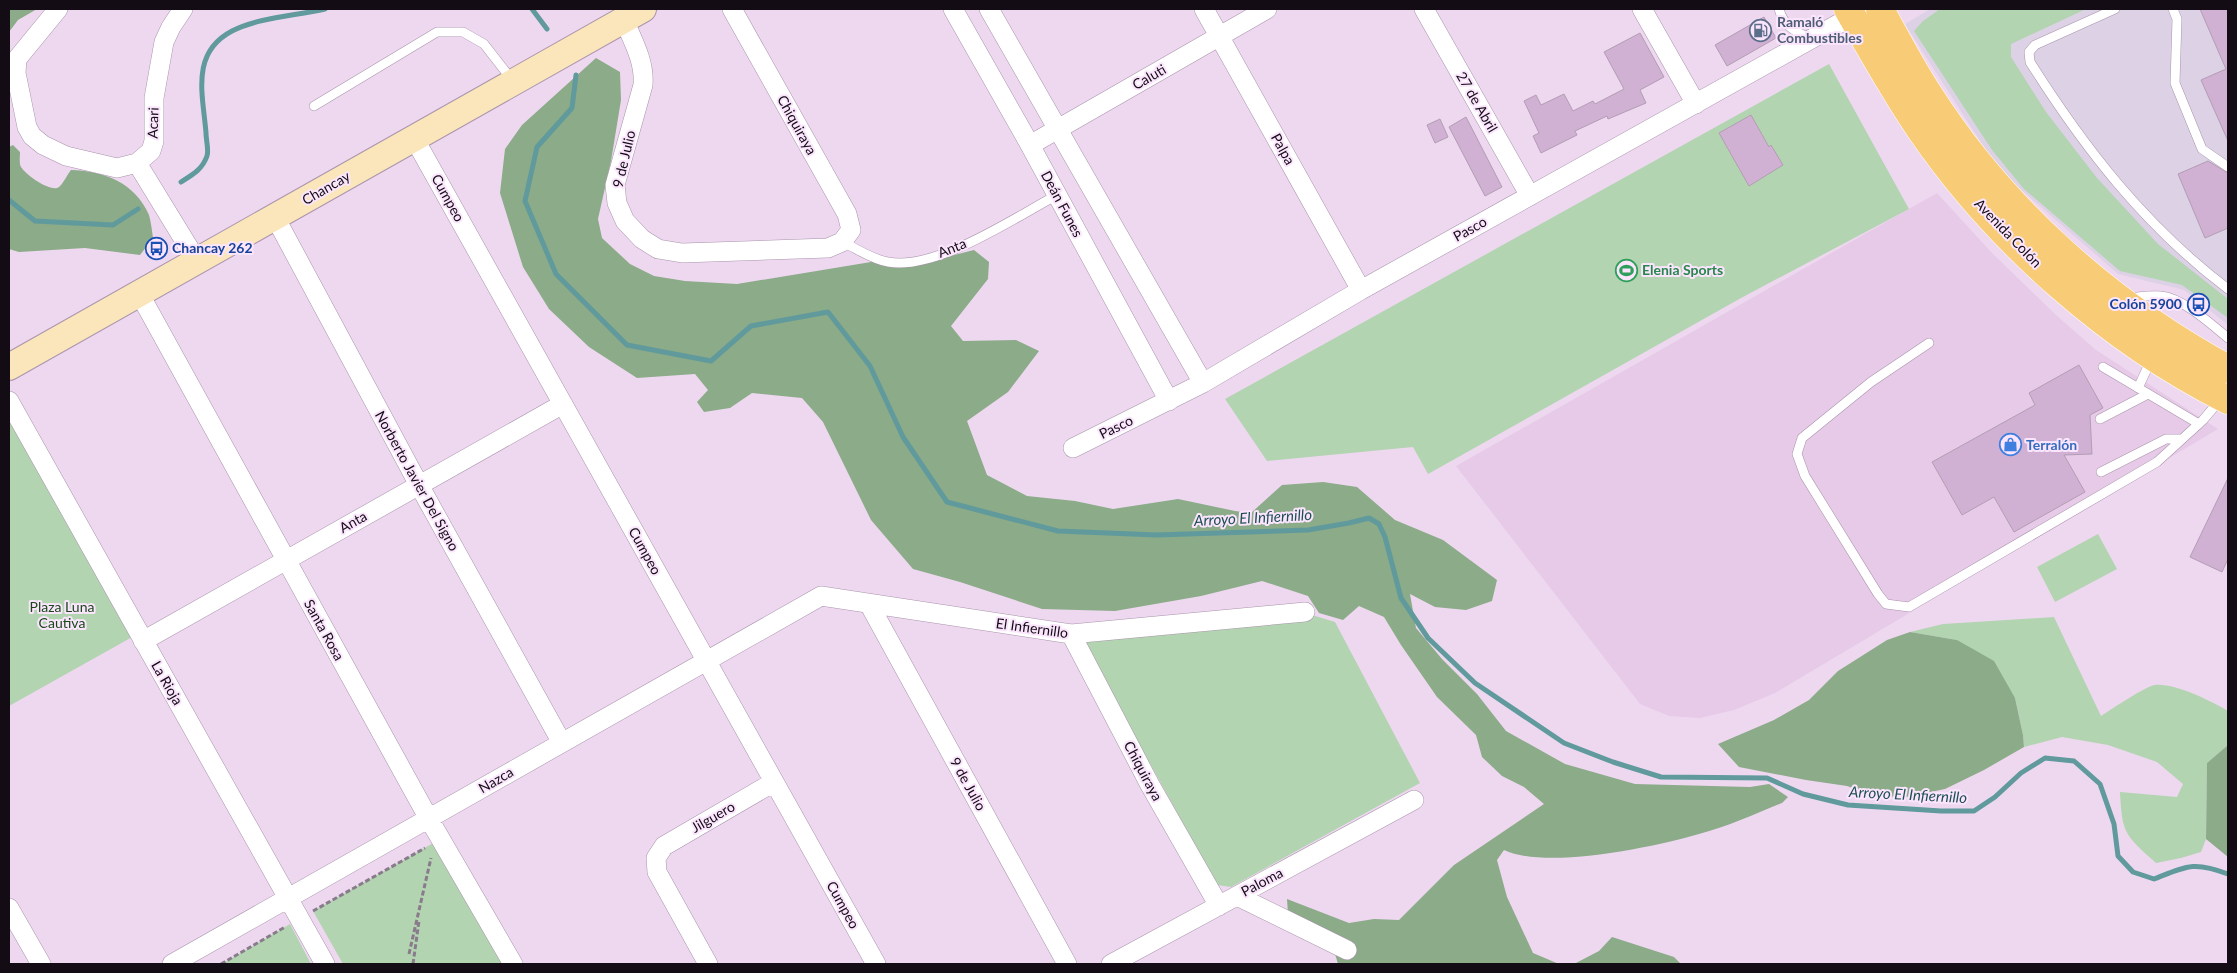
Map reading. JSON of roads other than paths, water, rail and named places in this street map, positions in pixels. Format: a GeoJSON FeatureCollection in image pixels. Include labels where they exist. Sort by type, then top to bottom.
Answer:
{"type":"FeatureCollection","features":[{"type":"Feature","properties":{"kind":"main road","name":"Avenida Colón"},"geometry":{"type":"LineString","coordinates":[[1880,9],[1931,98],[1979,164],[2039,230],[2079,266],[2119,298],[2174,337],[2228,369]]}},
{"type":"Feature","properties":{"kind":"main road","name":"Avenida Colón"},"geometry":{"type":"LineString","coordinates":[[1855,11],[1908,111],[1946,164],[2012,238],[2052,277],[2103,321],[2153,355],[2226,398]]}},
{"type":"Feature","properties":{"kind":"main road","name":"Chancay"},"geometry":{"type":"LineString","coordinates":[[9,367],[633,14]]}},
{"type":"Feature","properties":{"kind":"street"},"geometry":{"type":"LineString","coordinates":[[58,9],[18,59],[16,73],[27,127],[32,136],[43,145],[66,156],[117,168],[137,163],[197,261]]}},
{"type":"Feature","properties":{"kind":"street","name":"Acari"},"geometry":{"type":"LineString","coordinates":[[137,163],[150,151],[154,140],[154,98],[162,50],[171,27],[182,9]]}},
{"type":"Feature","properties":{"kind":"street","name":"Chiquiraya"},"geometry":{"type":"LineString","coordinates":[[732,9],[847,214],[850,230],[842,242]]}},
{"type":"Feature","properties":{"kind":"street","name":"Deán Funes"},"geometry":{"type":"LineString","coordinates":[[953,9],[1030,145],[1169,401]]}},
{"type":"Feature","properties":{"kind":"street"},"geometry":{"type":"LineString","coordinates":[[989,9],[1203,383]]}},
{"type":"Feature","properties":{"kind":"street","name":"Palpa"},"geometry":{"type":"LineString","coordinates":[[1204,9],[1361,290]]}},
{"type":"Feature","properties":{"kind":"street","name":"Caluti"},"geometry":{"type":"LineString","coordinates":[[1030,145],[1267,9]]}},
{"type":"Feature","properties":{"kind":"street","name":"27 de Abril"},"geometry":{"type":"LineString","coordinates":[[1424,9],[1530,196]]}},
{"type":"Feature","properties":{"kind":"street"},"geometry":{"type":"LineString","coordinates":[[1642,9],[1696,104]]}},
{"type":"Feature","properties":{"kind":"street","name":"Pasco"},"geometry":{"type":"LineString","coordinates":[[1073,448],[1203,383],[1361,290],[1696,104],[1855,11]]}},
{"type":"Feature","properties":{"kind":"street","name":"9 de Julio"},"geometry":{"type":"LineString","coordinates":[[633,14],[644,74],[643,85],[616,185],[617,204],[626,221],[642,239],[658,249],[682,253],[828,248],[842,242]]}},
{"type":"Feature","properties":{"kind":"street","name":"Cumpeo"},"geometry":{"type":"LineString","coordinates":[[414,138],[876,964]]}},
{"type":"Feature","properties":{"kind":"street","name":"Norberto Javier Del Signo"},"geometry":{"type":"LineString","coordinates":[[275,217],[419,485],[562,743]]}},
{"type":"Feature","properties":{"kind":"street","name":"Santa Rosa"},"geometry":{"type":"LineString","coordinates":[[140,294],[429,818],[513,964]]}},
{"type":"Feature","properties":{"kind":"street","name":"La Rioja"},"geometry":{"type":"LineString","coordinates":[[9,401],[325,964]]}},
{"type":"Feature","properties":{"kind":"street","name":"Anta"},"geometry":{"type":"LineString","coordinates":[[143,641],[563,404]]}},
{"type":"Feature","properties":{"kind":"street","name":"Nazca"},"geometry":{"type":"LineString","coordinates":[[172,964],[821,596]]}},
{"type":"Feature","properties":{"kind":"street","name":"El Infiernillo"},"geometry":{"type":"LineString","coordinates":[[821,596],[1071,634],[1304,612]]}},
{"type":"Feature","properties":{"kind":"street","name":"9 de Julio"},"geometry":{"type":"LineString","coordinates":[[869,604],[1067,964]]}},
{"type":"Feature","properties":{"kind":"street","name":"Chiquiraya"},"geometry":{"type":"LineString","coordinates":[[1071,634],[1150,785],[1219,906]]}},
{"type":"Feature","properties":{"kind":"street","name":"Jilguero"},"geometry":{"type":"LineString","coordinates":[[708,964],[657,872],[656,858],[664,846],[774,782]]}},
{"type":"Feature","properties":{"kind":"street","name":"Paloma"},"geometry":{"type":"LineString","coordinates":[[1111,964],[1414,800]]}},
{"type":"Feature","properties":{"kind":"street"},"geometry":{"type":"LineString","coordinates":[[1237,896],[1346,950]]}},
{"type":"Feature","properties":{"kind":"street"},"geometry":{"type":"LineString","coordinates":[[9,908],[41,964]]}},
{"type":"Feature","properties":{"kind":"lane"},"geometry":{"type":"LineString","coordinates":[[1779,9],[1781,17],[1795,32],[1811,38]]}},
{"type":"Feature","properties":{"kind":"lane"},"geometry":{"type":"LineString","coordinates":[[2115,9],[2035,45],[2029,52],[2030,62],[2065,116],[2132,202],[2195,264],[2228,289]]}},
{"type":"Feature","properties":{"kind":"lane"},"geometry":{"type":"LineString","coordinates":[[2173,9],[2178,19],[2175,83],[2202,150],[2228,167]]}},
{"type":"Feature","properties":{"kind":"lane"},"geometry":{"type":"LineString","coordinates":[[314,106],[437,32],[463,32],[484,44],[514,82]]}},
{"type":"Feature","properties":{"kind":"lane","name":"Anta"},"geometry":{"type":"LineString","coordinates":[[842,242],[886,262],[910,263],[956,250],[1057,195]]}},
{"type":"Feature","properties":{"kind":"lane"},"geometry":{"type":"LineString","coordinates":[[2119,298],[2162,296],[2179,303],[2198,315],[2228,338]]}},
{"type":"Feature","properties":{"kind":"lane"},"geometry":{"type":"LineString","coordinates":[[1929,343],[1871,382],[1802,438],[1797,454],[1806,476],[1886,604],[1909,607],[2157,462],[2226,398]]}},
{"type":"Feature","properties":{"kind":"lane"},"geometry":{"type":"LineString","coordinates":[[2138,388],[2153,355]]}},
{"type":"Feature","properties":{"kind":"lane"},"geometry":{"type":"LineString","coordinates":[[2103,367],[2199,424]]}},
{"type":"Feature","properties":{"kind":"lane"},"geometry":{"type":"LineString","coordinates":[[2100,419],[2148,394]]}},
{"type":"Feature","properties":{"kind":"lane"},"geometry":{"type":"LineString","coordinates":[[2101,472],[2166,440],[2182,439]]}},
{"type":"Feature","properties":{"kind":"waterway","name":"Arroyo El Infiernillo"},"geometry":{"type":"LineString","coordinates":[[181,182],[199,169],[207,156],[202,76],[210,51],[219,40],[243,26],[278,17],[325,9]]}},
{"type":"Feature","properties":{"kind":"waterway","name":"Arroyo El Infiernillo"},"geometry":{"type":"LineString","coordinates":[[532,9],[547,29]]}},
{"type":"Feature","properties":{"kind":"waterway","name":"Arroyo El Infiernillo"},"geometry":{"type":"LineString","coordinates":[[576,75],[572,108],[537,147],[525,201],[556,274],[627,345],[711,361],[751,326],[828,312],[870,366],[903,437],[947,502],[1058,531],[1157,535],[1308,530],[1369,518],[1379,524],[1385,537],[1401,598],[1428,638],[1475,683],[1564,743],[1613,762],[1661,777],[1767,778],[1803,794],[1848,805],[1941,811],[1974,811],[1995,797],[2021,773],[2045,758],[2074,761],[2100,784],[2114,824],[2118,856],[2133,872],[2154,879],[2183,868],[2198,866],[2228,874]]}},
{"type":"Feature","properties":{"kind":"waterway","name":"Arroyo El Infiernillo"},"geometry":{"type":"LineString","coordinates":[[9,200],[35,221],[113,225],[138,209]]}},
{"type":"Feature","properties":{"kind":"place","name":"Ramaló Combustibles"},"geometry":{"type":"Point","coordinates":[1761,30]}},
{"type":"Feature","properties":{"kind":"place","name":"Chancay 262"},"geometry":{"type":"Point","coordinates":[156,248]}},
{"type":"Feature","properties":{"kind":"place","name":"Elenia Sports"},"geometry":{"type":"Point","coordinates":[1626,270]}},
{"type":"Feature","properties":{"kind":"place","name":"Colón 5900"},"geometry":{"type":"Point","coordinates":[2198,304]}},
{"type":"Feature","properties":{"kind":"place","name":"Terralón"},"geometry":{"type":"Point","coordinates":[2010,445]}},
{"type":"Feature","properties":{"kind":"park label","name":"Plaza Luna Cautiva"},"geometry":{"type":"Point","coordinates":[62,616]}}]}
